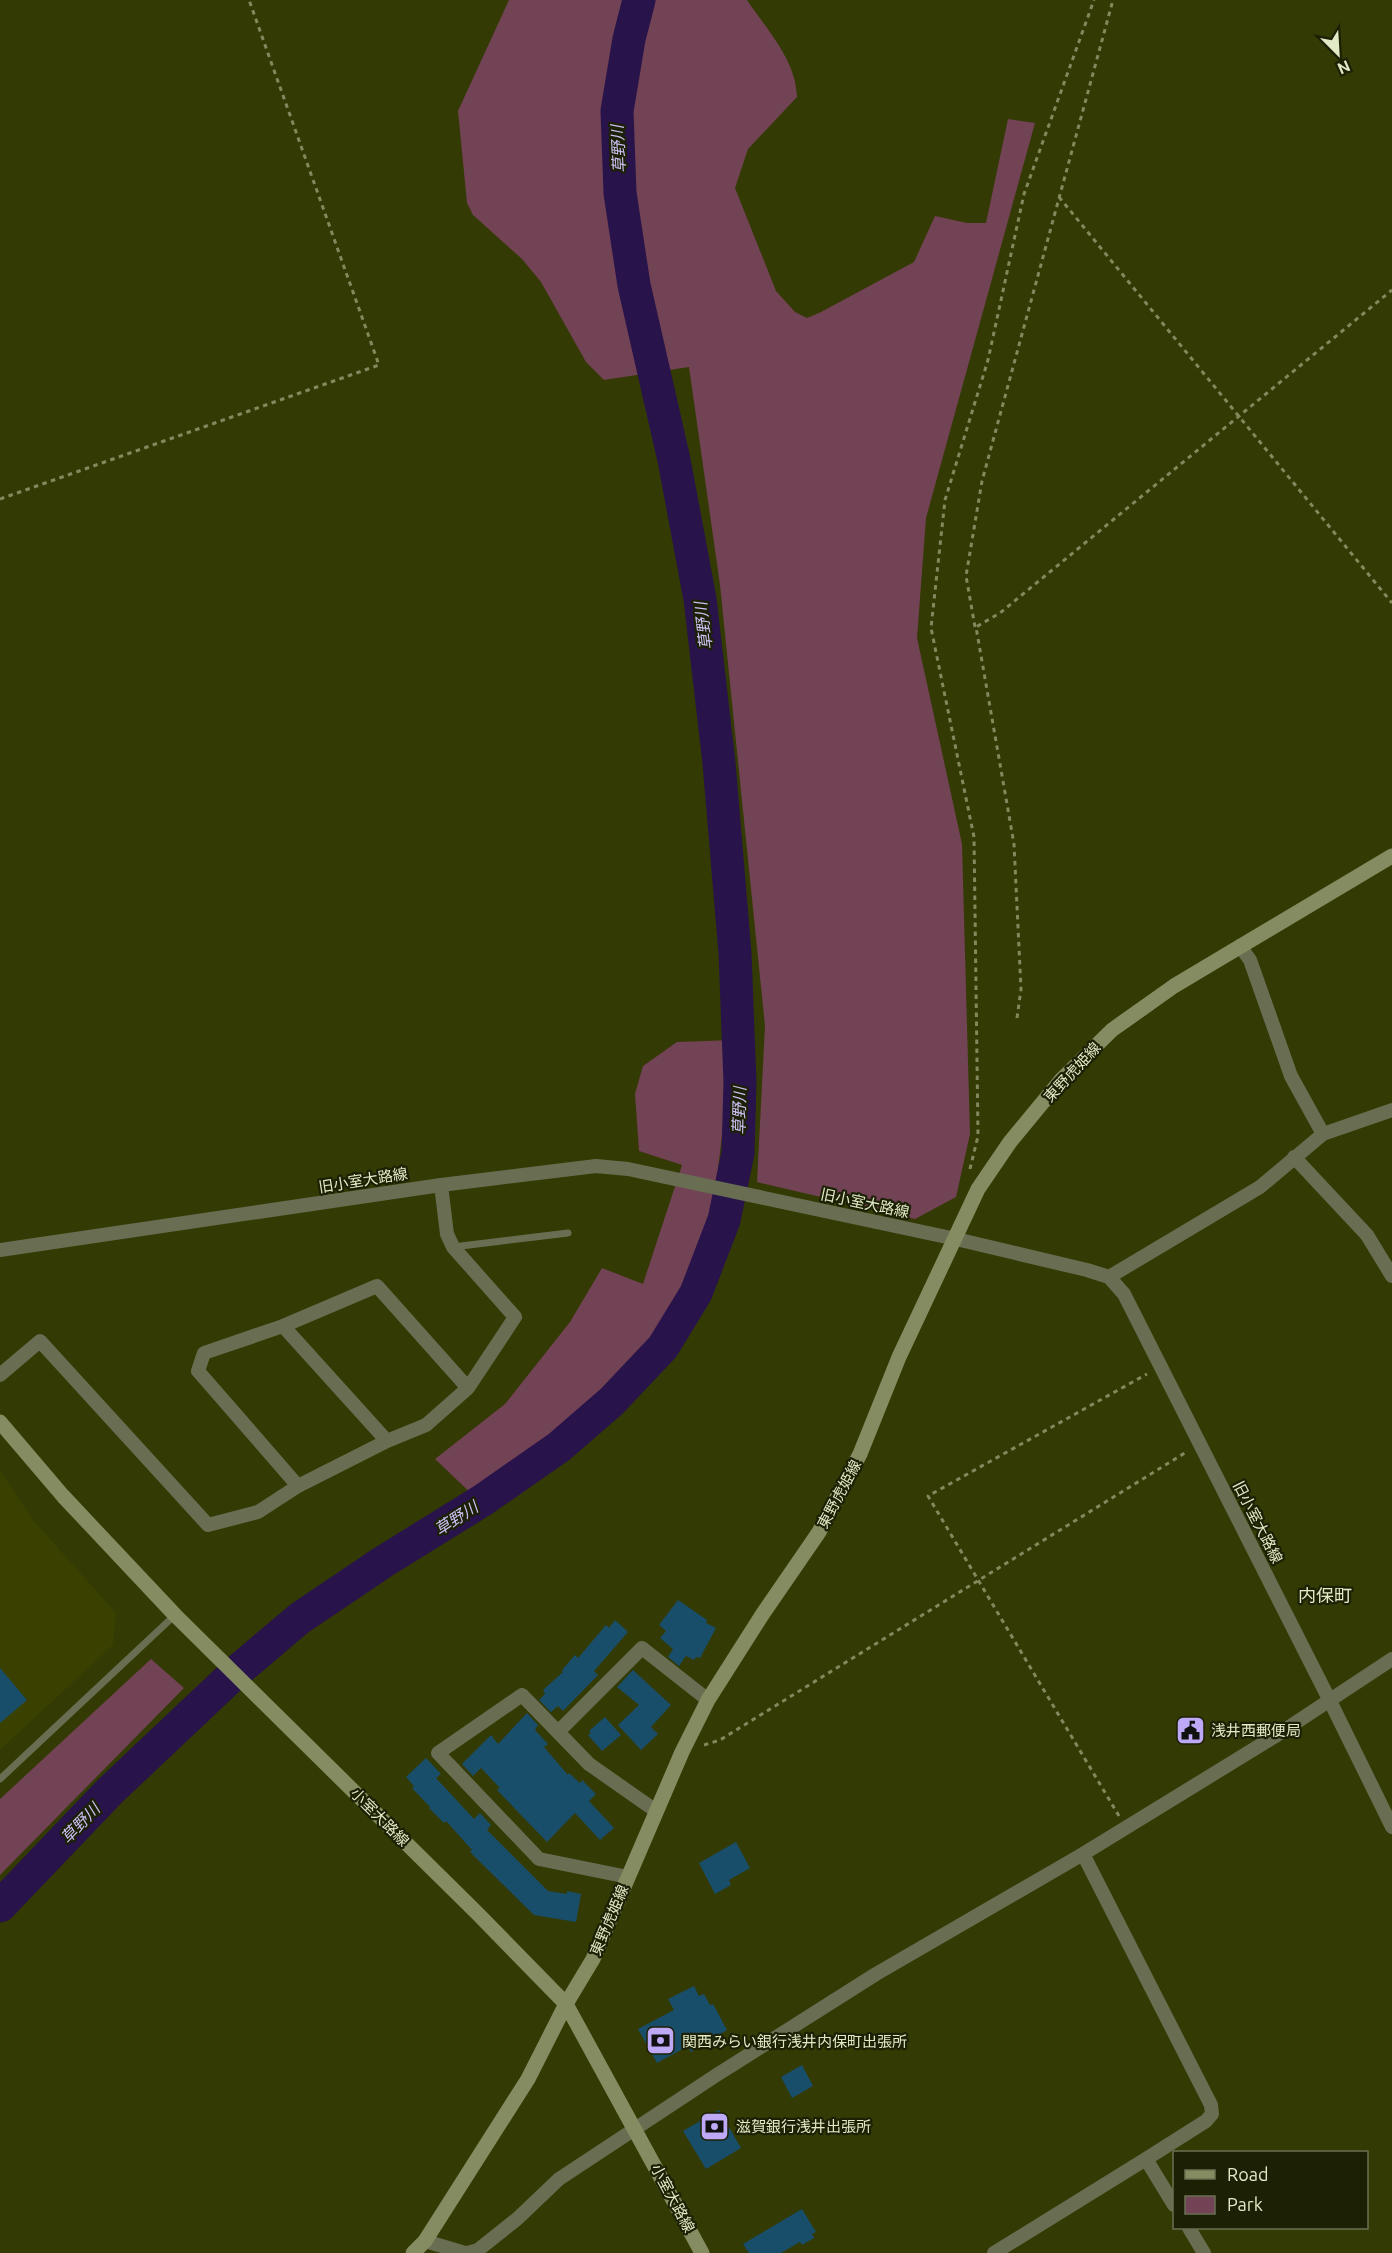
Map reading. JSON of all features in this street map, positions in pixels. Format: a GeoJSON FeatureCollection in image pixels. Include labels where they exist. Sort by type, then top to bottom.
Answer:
{"type":"FeatureCollection","features":[{"type":"Feature","properties":{"kind":"main road","name":"東野虎姫線"},"geometry":{"type":"LineString","coordinates":[[413,2253],[425,2241],[528,2079],[566,2004],[593,1959],[682,1752],[708,1700],[762,1615],[819,1532],[860,1454],[899,1358],[978,1189],[1010,1142],[1062,1079],[1112,1030],[1174,986],[1392,856]]}},
{"type":"Feature","properties":{"kind":"main road","name":"小室大路線"},"geometry":{"type":"LineString","coordinates":[[0,1422],[63,1496],[178,1618],[566,2004],[702,2253]]}},
{"type":"Feature","properties":{"kind":"street"},"geometry":{"type":"LineString","coordinates":[[1240,946],[1250,960],[1292,1076],[1323,1134]]}},
{"type":"Feature","properties":{"kind":"street"},"geometry":{"type":"LineString","coordinates":[[1109,1277],[1260,1187],[1323,1134],[1392,1110]]}},
{"type":"Feature","properties":{"kind":"street"},"geometry":{"type":"LineString","coordinates":[[1294,1157],[1366,1235],[1392,1276]]}},
{"type":"Feature","properties":{"kind":"street","name":"旧小室大路線"},"geometry":{"type":"LineString","coordinates":[[0,1250],[441,1185],[596,1166],[628,1169],[956,1239],[1109,1277],[1124,1294],[1392,1827]]}},
{"type":"Feature","properties":{"kind":"street"},"geometry":{"type":"LineString","coordinates":[[0,1374],[40,1341],[208,1525],[258,1512],[298,1486],[387,1441],[426,1425],[468,1388],[515,1317],[453,1247],[447,1234],[441,1185]]}},
{"type":"Feature","properties":{"kind":"street"},"geometry":{"type":"LineString","coordinates":[[298,1486],[198,1371],[204,1353],[283,1326],[377,1286],[468,1388]]}},
{"type":"Feature","properties":{"kind":"street"},"geometry":{"type":"LineString","coordinates":[[283,1326],[387,1441]]}},
{"type":"Feature","properties":{"kind":"street"},"geometry":{"type":"LineString","coordinates":[[559,1731],[642,1648],[708,1700]]}},
{"type":"Feature","properties":{"kind":"street"},"geometry":{"type":"LineString","coordinates":[[425,2241],[466,2253],[478,2250],[517,2219],[559,2179],[715,2076],[876,1974],[1083,1854],[1330,1701],[1392,1659]]}},
{"type":"Feature","properties":{"kind":"street"},"geometry":{"type":"LineString","coordinates":[[628,1877],[539,1859],[438,1753],[522,1695],[589,1764],[656,1811]]}},
{"type":"Feature","properties":{"kind":"street"},"geometry":{"type":"LineString","coordinates":[[994,2253],[1206,2121],[1212,2114],[1210,2105],[1083,1854]]}},
{"type":"Feature","properties":{"kind":"street"},"geometry":{"type":"LineString","coordinates":[[1146,2159],[1173,2203]]}},
{"type":"Feature","properties":{"kind":"street"},"geometry":{"type":"LineString","coordinates":[[1190,2229],[1204,2253]]}},
{"type":"Feature","properties":{"kind":"lane"},"geometry":{"type":"LineString","coordinates":[[453,1247],[568,1233]]}},
{"type":"Feature","properties":{"kind":"lane"},"geometry":{"type":"LineString","coordinates":[[0,1779],[178,1618]]}},
{"type":"Feature","properties":{"kind":"path"},"geometry":{"type":"LineString","coordinates":[[0,499],[379,365],[249,0]]}},
{"type":"Feature","properties":{"kind":"path"},"geometry":{"type":"LineString","coordinates":[[968,1179],[978,1136],[974,837],[931,628],[945,500],[988,360],[1024,194],[1094,0]]}},
{"type":"Feature","properties":{"kind":"path"},"geometry":{"type":"LineString","coordinates":[[1017,1018],[1021,989],[1014,844],[966,576],[982,481],[1113,0]]}},
{"type":"Feature","properties":{"kind":"path"},"geometry":{"type":"LineString","coordinates":[[1059,197],[1392,603]]}},
{"type":"Feature","properties":{"kind":"path"},"geometry":{"type":"LineString","coordinates":[[976,627],[1000,613],[1392,290]]}},
{"type":"Feature","properties":{"kind":"path"},"geometry":{"type":"LineString","coordinates":[[1126,1827],[928,1496],[1161,1366]]}},
{"type":"Feature","properties":{"kind":"path"},"geometry":{"type":"LineString","coordinates":[[682,1752],[720,1740],[1200,1444]]}},
{"type":"Feature","properties":{"kind":"shaded area"},"geometry":{"type":"Polygon","coordinates":[[[0,1470],[34,1521],[116,1613],[113,1645],[0,1750],[0,1470]]]}},
{"type":"Feature","properties":{"kind":"green space"},"geometry":{"type":"Polygon","coordinates":[[[509,0],[747,0],[786,58],[792,70],[797,97],[748,149],[735,188],[776,291],[795,312],[807,318],[914,262],[935,216],[967,223],[986,223],[1008,119],[1035,123],[926,518],[917,638],[962,844],[970,1134],[956,1197],[915,1219],[757,1182],[765,1026],[720,585],[689,367],[604,380],[586,362],[541,282],[522,259],[473,215],[467,203],[458,111],[509,0]]]}},
{"type":"Feature","properties":{"kind":"green space"},"geometry":{"type":"Polygon","coordinates":[[[733,1040],[712,1221],[667,1326],[593,1406],[477,1499],[435,1459],[505,1404],[570,1322],[602,1268],[643,1284],[682,1165],[639,1151],[635,1094],[643,1066],[677,1042],[733,1040]]]}},
{"type":"Feature","properties":{"kind":"green space"},"geometry":{"type":"Polygon","coordinates":[[[151,1659],[184,1688],[0,1875],[0,1799],[151,1659]]]}},
{"type":"Feature","properties":{"kind":"building"},"geometry":{"type":"Polygon","coordinates":[[[678,1600],[707,1620],[706,1623],[716,1628],[700,1658],[696,1657],[694,1660],[686,1656],[679,1666],[668,1657],[673,1649],[660,1638],[666,1631],[659,1625],[678,1600]]]}},
{"type":"Feature","properties":{"kind":"building"},"geometry":{"type":"Polygon","coordinates":[[[615,1620],[628,1632],[594,1671],[598,1675],[563,1711],[558,1706],[551,1712],[539,1700],[545,1694],[543,1690],[563,1672],[562,1670],[575,1655],[578,1658],[606,1625],[609,1628],[615,1620]]]}},
{"type":"Feature","properties":{"kind":"building"},"geometry":{"type":"Polygon","coordinates":[[[0,1668],[27,1700],[0,1723],[0,1668]]]}},
{"type":"Feature","properties":{"kind":"building"},"geometry":{"type":"Polygon","coordinates":[[[633,1670],[671,1705],[651,1727],[658,1734],[641,1750],[618,1725],[639,1705],[617,1687],[633,1670]]]}},
{"type":"Feature","properties":{"kind":"building"},"geometry":{"type":"Polygon","coordinates":[[[527,1713],[538,1725],[535,1730],[548,1744],[544,1747],[568,1775],[569,1773],[580,1783],[582,1780],[596,1794],[589,1801],[614,1828],[600,1840],[575,1813],[547,1842],[497,1790],[500,1788],[481,1768],[473,1776],[462,1764],[491,1735],[498,1744],[527,1713]]]}},
{"type":"Feature","properties":{"kind":"building"},"geometry":{"type":"Polygon","coordinates":[[[605,1717],[621,1735],[602,1751],[588,1735],[591,1733],[589,1731],[605,1717]]]}},
{"type":"Feature","properties":{"kind":"building"},"geometry":{"type":"Polygon","coordinates":[[[426,1758],[441,1774],[436,1778],[474,1819],[480,1813],[491,1825],[487,1830],[548,1891],[581,1894],[576,1922],[534,1915],[470,1852],[472,1850],[446,1821],[444,1823],[429,1808],[406,1777],[426,1758]]]}},
{"type":"Feature","properties":{"kind":"building"},"geometry":{"type":"Polygon","coordinates":[[[736,1842],[750,1868],[729,1880],[731,1885],[715,1894],[699,1863],[736,1842]]]}},
{"type":"Feature","properties":{"kind":"building"},"geometry":{"type":"Polygon","coordinates":[[[694,1986],[699,1996],[704,1994],[710,2005],[713,2004],[727,2030],[691,2052],[688,2046],[657,2063],[638,2029],[674,2010],[668,1999],[694,1986]]]}},
{"type":"Feature","properties":{"kind":"building"},"geometry":{"type":"Polygon","coordinates":[[[802,2065],[813,2086],[792,2098],[781,2077],[802,2065]]]}},
{"type":"Feature","properties":{"kind":"building"},"geometry":{"type":"Polygon","coordinates":[[[719,2110],[741,2148],[706,2169],[683,2131],[719,2110]]]}},
{"type":"Feature","properties":{"kind":"building"},"geometry":{"type":"Polygon","coordinates":[[[802,2209],[816,2232],[812,2234],[814,2238],[802,2245],[800,2242],[781,2253],[749,2253],[743,2244],[802,2209]]]}},
{"type":"Feature","properties":{"kind":"waterway","name":"草野川"},"geometry":{"type":"LineString","coordinates":[[0,1906],[110,1791],[235,1673],[300,1618],[383,1562],[483,1500],[559,1447],[612,1401],[663,1347],[696,1293],[724,1220],[738,1153],[740,1082],[735,953],[719,763],[700,599],[674,460],[634,285],[620,193],[617,111],[629,39],[639,0]]}},
{"type":"Feature","properties":{"kind":"place","name":"浅井西郵便局"},"geometry":{"type":"Point","coordinates":[1190,1730]}},
{"type":"Feature","properties":{"kind":"place","name":"関西みらい銀行浅井内保町出張所"},"geometry":{"type":"Point","coordinates":[661,2041]}},
{"type":"Feature","properties":{"kind":"place","name":"滋賀銀行浅井出張所"},"geometry":{"type":"Point","coordinates":[715,2126]}},
{"type":"Feature","properties":{"kind":"district","name":"内保町"},"geometry":{"type":"Point","coordinates":[1325,1595]}}]}
